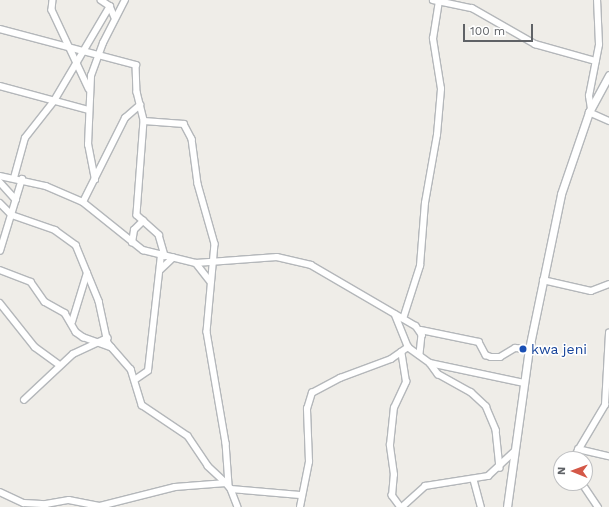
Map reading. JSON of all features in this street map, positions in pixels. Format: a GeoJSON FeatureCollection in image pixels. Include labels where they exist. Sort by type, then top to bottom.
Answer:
{"type":"FeatureCollection","features":[{"type":"Feature","properties":{"kind":"street"},"geometry":{"type":"LineString","coordinates":[[53,0],[52,10],[89,89]]}},
{"type":"Feature","properties":{"kind":"street"},"geometry":{"type":"LineString","coordinates":[[101,0],[110,6],[116,18]]}},
{"type":"Feature","properties":{"kind":"street"},"geometry":{"type":"LineString","coordinates":[[95,180],[88,145],[89,89],[99,54],[125,0]]}},
{"type":"Feature","properties":{"kind":"street"},"geometry":{"type":"LineString","coordinates":[[590,111],[589,96],[596,61],[597,0]]}},
{"type":"Feature","properties":{"kind":"street"},"geometry":{"type":"LineString","coordinates":[[403,319],[420,266],[424,203],[437,135],[441,89],[433,39],[437,1],[472,8],[530,42],[596,61]]}},
{"type":"Feature","properties":{"kind":"street"},"geometry":{"type":"LineString","coordinates":[[14,178],[24,138],[54,101],[82,50],[99,29],[110,6]]}},
{"type":"Feature","properties":{"kind":"street"},"geometry":{"type":"LineString","coordinates":[[0,29],[69,46],[136,65],[140,105],[144,122],[137,210],[143,221],[159,235],[163,255],[148,371],[136,379]]}},
{"type":"Feature","properties":{"kind":"street"},"geometry":{"type":"LineString","coordinates":[[507,507],[528,349],[561,194],[590,111],[609,75]]}},
{"type":"Feature","properties":{"kind":"street"},"geometry":{"type":"LineString","coordinates":[[0,86],[89,110]]}},
{"type":"Feature","properties":{"kind":"street"},"geometry":{"type":"LineString","coordinates":[[84,202],[125,118],[140,105]]}},
{"type":"Feature","properties":{"kind":"street"},"geometry":{"type":"LineString","coordinates":[[590,111],[609,120]]}},
{"type":"Feature","properties":{"kind":"street"},"geometry":{"type":"LineString","coordinates":[[144,122],[179,122],[189,129],[199,191],[214,236],[214,262],[210,281],[207,332],[226,444],[229,486],[238,507]]}},
{"type":"Feature","properties":{"kind":"street"},"geometry":{"type":"LineString","coordinates":[[0,176],[22,180],[63,192],[84,202],[142,250],[196,263],[258,257],[293,259],[330,276],[394,313],[420,330],[479,342],[486,355],[492,358],[503,356],[515,348],[528,349]]}},
{"type":"Feature","properties":{"kind":"street"},"geometry":{"type":"LineString","coordinates":[[0,251],[22,180]]}},
{"type":"Feature","properties":{"kind":"street"},"geometry":{"type":"LineString","coordinates":[[0,182],[16,200]]}},
{"type":"Feature","properties":{"kind":"street"},"geometry":{"type":"LineString","coordinates":[[0,203],[12,215],[66,237],[81,254],[99,301],[107,338],[111,347],[131,369],[136,379],[142,405],[188,436],[208,466],[229,486]]}},
{"type":"Feature","properties":{"kind":"street"},"geometry":{"type":"LineString","coordinates":[[132,243],[134,230],[143,221]]}},
{"type":"Feature","properties":{"kind":"street"},"geometry":{"type":"LineString","coordinates":[[160,270],[174,258]]}},
{"type":"Feature","properties":{"kind":"street"},"geometry":{"type":"LineString","coordinates":[[196,263],[210,281]]}},
{"type":"Feature","properties":{"kind":"street"},"geometry":{"type":"LineString","coordinates":[[0,270],[31,282],[45,302],[64,313],[72,322],[76,332],[96,342],[111,347]]}},
{"type":"Feature","properties":{"kind":"street"},"geometry":{"type":"LineString","coordinates":[[72,322],[87,272]]}},
{"type":"Feature","properties":{"kind":"street"},"geometry":{"type":"LineString","coordinates":[[543,280],[591,291],[609,284]]}},
{"type":"Feature","properties":{"kind":"street"},"geometry":{"type":"LineString","coordinates":[[0,303],[35,347],[60,365]]}},
{"type":"Feature","properties":{"kind":"street"},"geometry":{"type":"LineString","coordinates":[[394,313],[408,347],[430,363],[438,374],[471,392],[486,406],[496,430],[500,468]]}},
{"type":"Feature","properties":{"kind":"street"},"geometry":{"type":"LineString","coordinates":[[420,330],[422,342],[420,355]]}},
{"type":"Feature","properties":{"kind":"street"},"geometry":{"type":"LineString","coordinates":[[609,333],[605,404],[578,449],[609,456]]}},
{"type":"Feature","properties":{"kind":"street"},"geometry":{"type":"LineString","coordinates":[[24,400],[79,349],[107,338]]}},
{"type":"Feature","properties":{"kind":"street"},"geometry":{"type":"LineString","coordinates":[[300,507],[300,496],[309,462],[307,408],[312,393],[401,352],[408,347]]}},
{"type":"Feature","properties":{"kind":"street"},"geometry":{"type":"LineString","coordinates":[[401,352],[406,382],[394,408],[390,445],[394,475],[392,496],[401,507],[425,486],[474,480],[488,476],[500,468],[515,452]]}},
{"type":"Feature","properties":{"kind":"street"},"geometry":{"type":"LineString","coordinates":[[430,363],[524,383]]}},
{"type":"Feature","properties":{"kind":"street"},"geometry":{"type":"LineString","coordinates":[[474,480],[482,507]]}},
{"type":"Feature","properties":{"kind":"street"},"geometry":{"type":"LineString","coordinates":[[0,492],[25,505],[46,504],[69,500],[100,506],[175,487],[229,486],[300,496]]}},
{"type":"Feature","properties":{"kind":"street"},"geometry":{"type":"LineString","coordinates":[[587,491],[598,507]]}},
{"type":"Feature","properties":{"kind":"place","name":"kwa jeni"},"geometry":{"type":"Point","coordinates":[523,349]}}]}
